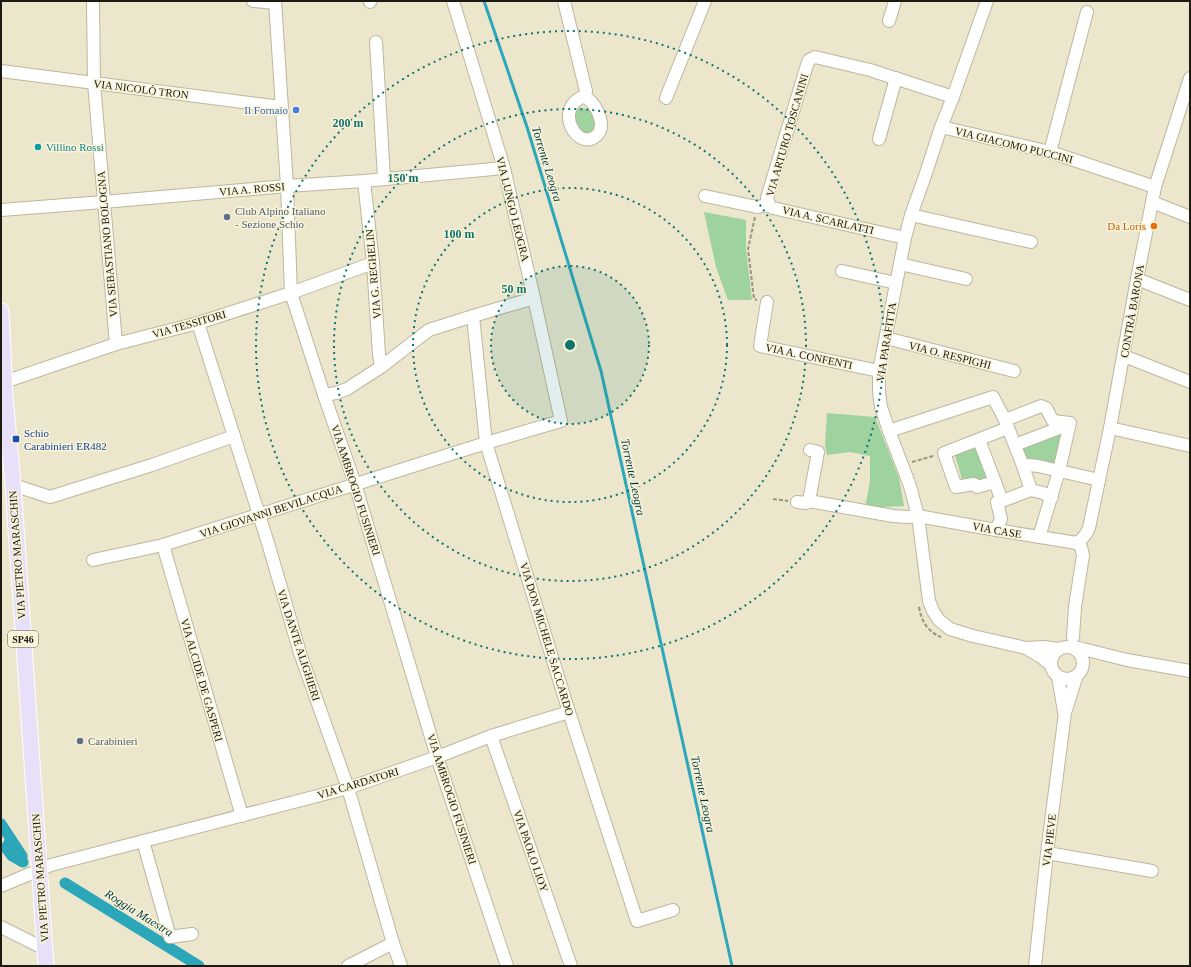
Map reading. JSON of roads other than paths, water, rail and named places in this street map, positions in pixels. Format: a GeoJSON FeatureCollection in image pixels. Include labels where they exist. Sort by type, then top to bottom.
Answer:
{"type":"FeatureCollection","features":[{"type":"Feature","properties":{"kind":"main road","name":"VIA PIETRO MARASCHIN"},"geometry":{"type":"LineString","coordinates":[[1,311],[3,382],[13,485],[46,966]]}},
{"type":"Feature","properties":{"kind":"street","name":"VIA SEBASTIANO BOLOGNA"},"geometry":{"type":"LineString","coordinates":[[93,1],[94,83],[116,344]]}},
{"type":"Feature","properties":{"kind":"street"},"geometry":{"type":"LineString","coordinates":[[253,1],[275,2]]}},
{"type":"Feature","properties":{"kind":"street","name":"VIA LUNGO LEOGRA"},"geometry":{"type":"LineString","coordinates":[[453,1],[504,168],[561,421]]}},
{"type":"Feature","properties":{"kind":"street"},"geometry":{"type":"LineString","coordinates":[[564,1],[586,96]]}},
{"type":"Feature","properties":{"kind":"street"},"geometry":{"type":"LineString","coordinates":[[666,98],[705,1]]}},
{"type":"Feature","properties":{"kind":"street"},"geometry":{"type":"LineString","coordinates":[[889,21],[895,1]]}},
{"type":"Feature","properties":{"kind":"street","name":"VIA PARAFITTA"},"geometry":{"type":"LineString","coordinates":[[987,1],[911,215],[896,283],[880,371],[879,392],[889,431],[910,486],[918,516],[929,601],[938,620],[955,631],[1026,648],[1044,647],[1058,649]]}},
{"type":"Feature","properties":{"kind":"street","name":"VIA AMBROGIO FUSINIERI"},"geometry":{"type":"LineString","coordinates":[[275,2],[287,186],[291,293],[355,484],[437,757],[507,966]]}},
{"type":"Feature","properties":{"kind":"street"},"geometry":{"type":"LineString","coordinates":[[1050,152],[1087,12]]}},
{"type":"Feature","properties":{"kind":"street"},"geometry":{"type":"LineString","coordinates":[[376,42],[384,178]]}},
{"type":"Feature","properties":{"kind":"street","name":"VIA ARTURO TOSCANINI"},"geometry":{"type":"LineString","coordinates":[[763,206],[767,198],[809,60],[816,57],[870,70],[953,98]]}},
{"type":"Feature","properties":{"kind":"street","name":"VIA NICOLÒ TRON"},"geometry":{"type":"LineString","coordinates":[[1,71],[281,107]]}},
{"type":"Feature","properties":{"kind":"street"},"geometry":{"type":"LineString","coordinates":[[879,139],[896,78]]}},
{"type":"Feature","properties":{"kind":"street","name":"CONTRÀ BARONA"},"geometry":{"type":"LineString","coordinates":[[1077,543],[1087,534],[1089,528],[1124,356],[1154,187],[1190,78]]}},
{"type":"Feature","properties":{"kind":"street","name":"VIA GIACOMO PUCCINI"},"geometry":{"type":"LineString","coordinates":[[941,127],[1050,152],[1154,187]]}},
{"type":"Feature","properties":{"kind":"street","name":"VIA A. ROSSI"},"geometry":{"type":"LineString","coordinates":[[1,210],[364,181],[504,168]]}},
{"type":"Feature","properties":{"kind":"street","name":"VIA G. REGHELIN"},"geometry":{"type":"LineString","coordinates":[[364,181],[373,263],[381,367]]}},
{"type":"Feature","properties":{"kind":"street","name":"VIA A. SCARLATTI"},"geometry":{"type":"LineString","coordinates":[[705,196],[773,208],[905,238]]}},
{"type":"Feature","properties":{"kind":"street"},"geometry":{"type":"LineString","coordinates":[[1152,202],[1190,217]]}},
{"type":"Feature","properties":{"kind":"street"},"geometry":{"type":"LineString","coordinates":[[911,215],[1031,242]]}},
{"type":"Feature","properties":{"kind":"street","name":"VIA TESSITORI"},"geometry":{"type":"LineString","coordinates":[[3,382],[116,344],[198,323],[291,293],[373,263]]}},
{"type":"Feature","properties":{"kind":"street"},"geometry":{"type":"LineString","coordinates":[[900,264],[966,279]]}},
{"type":"Feature","properties":{"kind":"street"},"geometry":{"type":"LineString","coordinates":[[842,271],[896,283]]}},
{"type":"Feature","properties":{"kind":"street"},"geometry":{"type":"LineString","coordinates":[[1137,279],[1190,300]]}},
{"type":"Feature","properties":{"kind":"street"},"geometry":{"type":"LineString","coordinates":[[324,395],[347,390],[381,367],[429,330],[534,298]]}},
{"type":"Feature","properties":{"kind":"street","name":"VIA A. CONFENTI"},"geometry":{"type":"LineString","coordinates":[[768,302],[760,346],[880,371]]}},
{"type":"Feature","properties":{"kind":"street","name":"VIA DON MICHELE SACCARDO"},"geometry":{"type":"LineString","coordinates":[[473,316],[486,443],[569,712],[638,920],[673,910]]}},
{"type":"Feature","properties":{"kind":"street","name":"VIA DANTE ALIGHIERI"},"geometry":{"type":"LineString","coordinates":[[198,323],[259,515],[300,653],[348,788],[401,966]]}},
{"type":"Feature","properties":{"kind":"street","name":"VIA O. RESPIGHI"},"geometry":{"type":"LineString","coordinates":[[886,338],[1014,371]]}},
{"type":"Feature","properties":{"kind":"street"},"geometry":{"type":"LineString","coordinates":[[1124,356],[1190,382]]}},
{"type":"Feature","properties":{"kind":"street"},"geometry":{"type":"LineString","coordinates":[[889,431],[993,397],[1007,424],[1031,490]]}},
{"type":"Feature","properties":{"kind":"street"},"geometry":{"type":"LineString","coordinates":[[995,482],[977,487],[974,484],[956,487],[944,453],[980,440],[1041,406],[1046,408],[1053,421],[1070,423]]}},
{"type":"Feature","properties":{"kind":"street","name":"VIA GIOVANNI BEVILACQUA"},"geometry":{"type":"LineString","coordinates":[[93,560],[163,545],[486,443],[561,421]]}},
{"type":"Feature","properties":{"kind":"street"},"geometry":{"type":"LineString","coordinates":[[1014,445],[1062,428],[1070,423]]}},
{"type":"Feature","properties":{"kind":"street"},"geometry":{"type":"LineString","coordinates":[[1039,537],[1052,497],[1070,423]]}},
{"type":"Feature","properties":{"kind":"street"},"geometry":{"type":"LineString","coordinates":[[1110,428],[1190,446]]}},
{"type":"Feature","properties":{"kind":"street"},"geometry":{"type":"LineString","coordinates":[[13,485],[50,497],[152,465],[234,436]]}},
{"type":"Feature","properties":{"kind":"street"},"geometry":{"type":"LineString","coordinates":[[980,440],[1002,501]]}},
{"type":"Feature","properties":{"kind":"street","name":"VIA CASE"},"geometry":{"type":"LineString","coordinates":[[810,450],[818,452],[803,502],[893,516],[918,516],[1077,543]]}},
{"type":"Feature","properties":{"kind":"street"},"geometry":{"type":"LineString","coordinates":[[1023,466],[1038,466],[1099,480]]}},
{"type":"Feature","properties":{"kind":"street"},"geometry":{"type":"LineString","coordinates":[[996,530],[1001,519],[997,502],[1031,490],[1052,497]]}},
{"type":"Feature","properties":{"kind":"street"},"geometry":{"type":"LineString","coordinates":[[1077,543],[1081,547],[1084,555],[1075,607],[1073,642],[1083,660],[1080,670]]}},
{"type":"Feature","properties":{"kind":"street","name":"VIA ALCIDE DE GASPERI"},"geometry":{"type":"LineString","coordinates":[[163,545],[242,816]]}},
{"type":"Feature","properties":{"kind":"street"},"geometry":{"type":"LineString","coordinates":[[1073,642],[1068,646],[1058,649],[1052,656],[1052,669],[1058,676],[1068,679],[1073,678],[1080,670],[1099,657],[1109,656]]}},
{"type":"Feature","properties":{"kind":"street"},"geometry":{"type":"LineString","coordinates":[[1073,642],[1083,649],[1109,656],[1190,671]]}},
{"type":"Feature","properties":{"kind":"street","name":"VIA PARAFITTA"},"geometry":{"type":"LineString","coordinates":[[1026,648],[1051,665]]}},
{"type":"Feature","properties":{"kind":"street","name":"VIA PIEVE"},"geometry":{"type":"LineString","coordinates":[[1035,966],[1047,853],[1065,713],[1080,670]]}},
{"type":"Feature","properties":{"kind":"street","name":"VIA PIEVE"},"geometry":{"type":"LineString","coordinates":[[1058,676],[1065,713]]}},
{"type":"Feature","properties":{"kind":"street","name":"VIA CARDATORI"},"geometry":{"type":"LineString","coordinates":[[1,886],[52,865],[348,788],[437,757],[491,736],[569,712]]}},
{"type":"Feature","properties":{"kind":"street","name":"VIA PAOLO LIOY"},"geometry":{"type":"LineString","coordinates":[[491,736],[571,966]]}},
{"type":"Feature","properties":{"kind":"street"},"geometry":{"type":"LineString","coordinates":[[143,841],[170,937],[192,934]]}},
{"type":"Feature","properties":{"kind":"street"},"geometry":{"type":"LineString","coordinates":[[1047,853],[1152,871]]}},
{"type":"Feature","properties":{"kind":"street"},"geometry":{"type":"LineString","coordinates":[[1,927],[45,948]]}},
{"type":"Feature","properties":{"kind":"street"},"geometry":{"type":"LineString","coordinates":[[348,966],[393,943]]}},
{"type":"Feature","properties":{"kind":"waterway","name":"Torrente Leogra"},"geometry":{"type":"LineString","coordinates":[[484,1],[527,127],[601,371],[732,966]]}},
{"type":"Feature","properties":{"kind":"waterway","name":"Roggia Maestra"},"geometry":{"type":"LineString","coordinates":[[1,824],[22,856],[21,861]]}},
{"type":"Feature","properties":{"kind":"waterway","name":"Roggia Maestra"},"geometry":{"type":"LineString","coordinates":[[11,840],[6,848],[12,856],[23,862]]}},
{"type":"Feature","properties":{"kind":"waterway","name":"Roggia Maestra"},"geometry":{"type":"LineString","coordinates":[[65,883],[199,966]]}},
{"type":"Feature","properties":{"kind":"place","name":"Il Fornaio"},"geometry":{"type":"Point","coordinates":[296,110]}},
{"type":"Feature","properties":{"kind":"place","name":"Villino Rossi"},"geometry":{"type":"Point","coordinates":[38,147]}},
{"type":"Feature","properties":{"kind":"place","name":"Club Alpino Italiano - Sezione Schio"},"geometry":{"type":"Point","coordinates":[227,217]}},
{"type":"Feature","properties":{"kind":"place","name":"Da Loris"},"geometry":{"type":"Point","coordinates":[1154,226]}},
{"type":"Feature","properties":{"kind":"place","name":"Schio Carabinieri ER482"},"geometry":{"type":"Point","coordinates":[16,439]}},
{"type":"Feature","properties":{"kind":"place","name":"Carabinieri"},"geometry":{"type":"Point","coordinates":[80,741]}}]}
